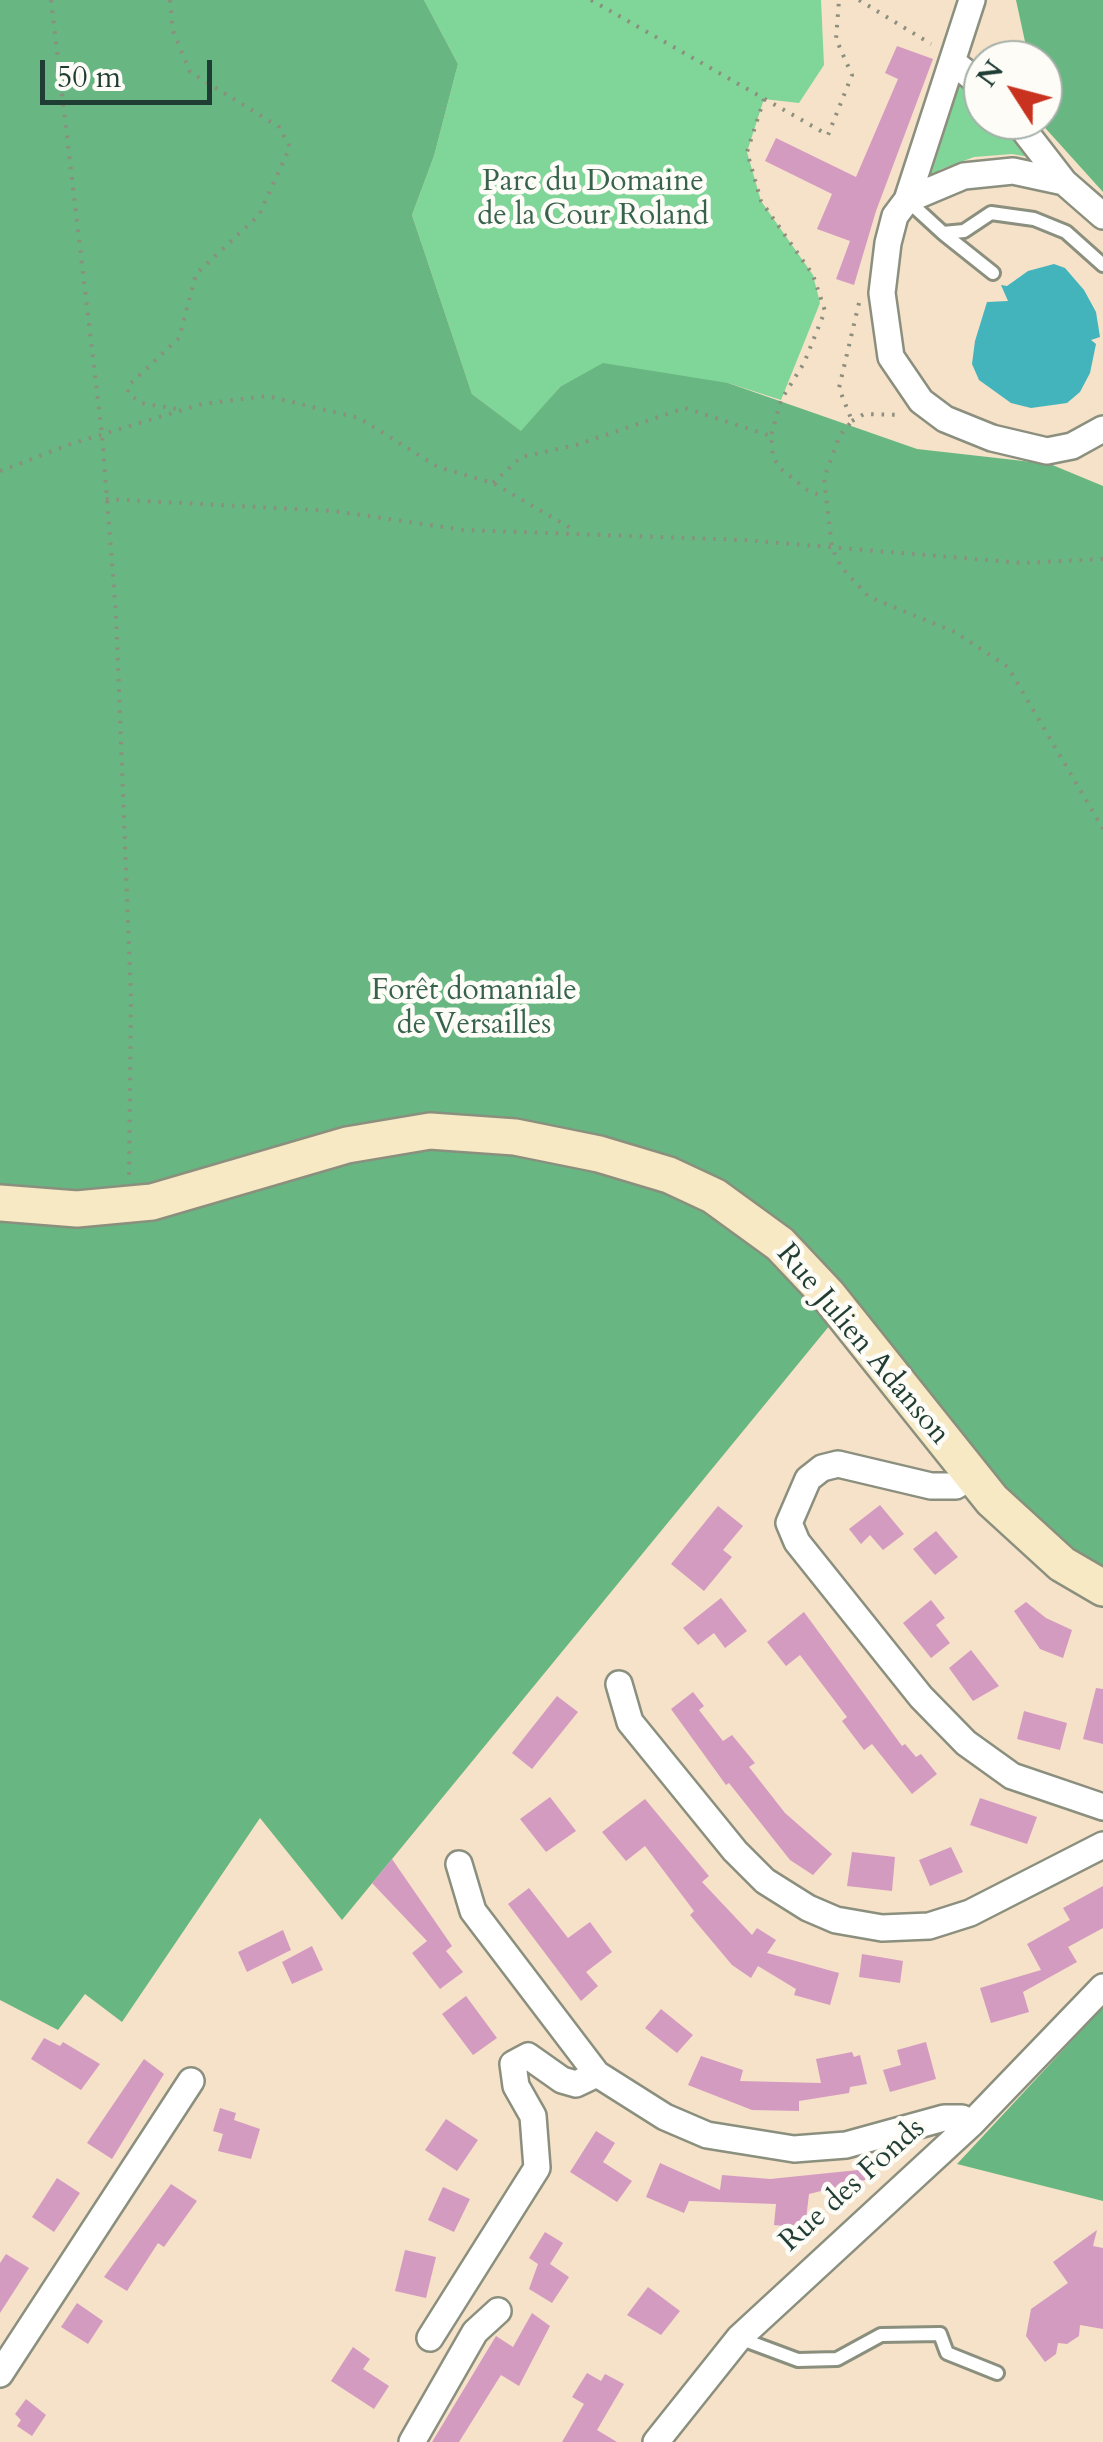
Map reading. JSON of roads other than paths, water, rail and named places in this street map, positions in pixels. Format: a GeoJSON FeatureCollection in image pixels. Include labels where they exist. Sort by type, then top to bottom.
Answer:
{"type":"FeatureCollection","features":[{"type":"Feature","properties":{"kind":"main road","name":"Rue Julien Adanson"},"geometry":{"type":"LineString","coordinates":[[0,1203],[77,1209],[129,1205],[182,1195],[347,1145],[430,1130],[515,1137],[636,1164],[714,1196],[780,1244],[828,1295],[972,1476],[1035,1542],[1103,1588]]}},
{"type":"Feature","properties":{"kind":"street"},"geometry":{"type":"LineString","coordinates":[[972,0],[954,63],[901,208],[882,293],[891,357],[921,401],[945,419],[1004,442],[1047,451],[1072,446],[1103,429]]}},
{"type":"Feature","properties":{"kind":"street"},"geometry":{"type":"LineString","coordinates":[[954,63],[963,70]]}},
{"type":"Feature","properties":{"kind":"street"},"geometry":{"type":"LineString","coordinates":[[1031,140],[1064,182],[1103,216]]}},
{"type":"Feature","properties":{"kind":"street"},"geometry":{"type":"LineString","coordinates":[[901,208],[964,176],[1013,171],[1064,182]]}},
{"type":"Feature","properties":{"kind":"street"},"geometry":{"type":"LineString","coordinates":[[972,1476],[956,1486],[931,1486],[838,1464],[822,1468],[808,1479],[795,1501],[790,1523],[797,1542],[966,1742],[1012,1776],[1103,1807]]}},
{"type":"Feature","properties":{"kind":"street"},"geometry":{"type":"LineString","coordinates":[[620,1684],[630,1722],[734,1851],[766,1880],[808,1908],[836,1920],[882,1928],[929,1926],[970,1914],[1103,1846]]}},
{"type":"Feature","properties":{"kind":"street"},"geometry":{"type":"LineString","coordinates":[[459,1864],[473,1911],[597,2074],[664,2117],[707,2135],[794,2150],[846,2146],[944,2118],[962,2118],[971,2124]]}},
{"type":"Feature","properties":{"kind":"street","name":"Rue des Fonds"},"geometry":{"type":"LineString","coordinates":[[656,2442],[738,2338],[971,2124],[1103,1986]]}},
{"type":"Feature","properties":{"kind":"street"},"geometry":{"type":"LineString","coordinates":[[430,2338],[536,2168],[533,2116],[516,2086],[513,2064],[528,2056],[562,2080],[576,2084],[597,2074]]}},
{"type":"Feature","properties":{"kind":"street"},"geometry":{"type":"LineString","coordinates":[[0,2374],[191,2081]]}},
{"type":"Feature","properties":{"kind":"street"},"geometry":{"type":"LineString","coordinates":[[412,2442],[475,2332],[498,2311]]}},
{"type":"Feature","properties":{"kind":"lane"},"geometry":{"type":"LineString","coordinates":[[901,208],[943,233],[993,273]]}},
{"type":"Feature","properties":{"kind":"lane"},"geometry":{"type":"LineString","coordinates":[[943,233],[964,231],[991,213],[1018,214],[1066,232],[1103,266]]}},
{"type":"Feature","properties":{"kind":"lane"},"geometry":{"type":"LineString","coordinates":[[738,2338],[792,2358],[837,2359],[882,2334],[940,2334],[947,2353],[997,2373]]}},
{"type":"Feature","properties":{"kind":"water"},"geometry":{"type":"Polygon","coordinates":[[[1054,264],[1065,268],[1084,290],[1096,312],[1100,337],[1091,340],[1096,344],[1090,373],[1080,392],[1067,403],[1031,408],[1011,403],[979,380],[972,364],[975,341],[987,302],[1008,301],[1001,285],[1007,286],[1028,271],[1054,264]]]}},
{"type":"Feature","properties":{"kind":"park label","name":"Parc du Domaine de la Cour Roland"},"geometry":{"type":"Point","coordinates":[593,200]}},
{"type":"Feature","properties":{"kind":"park label","name":"Forêt domaniale de Versailles"},"geometry":{"type":"Point","coordinates":[474,1009]}}]}
